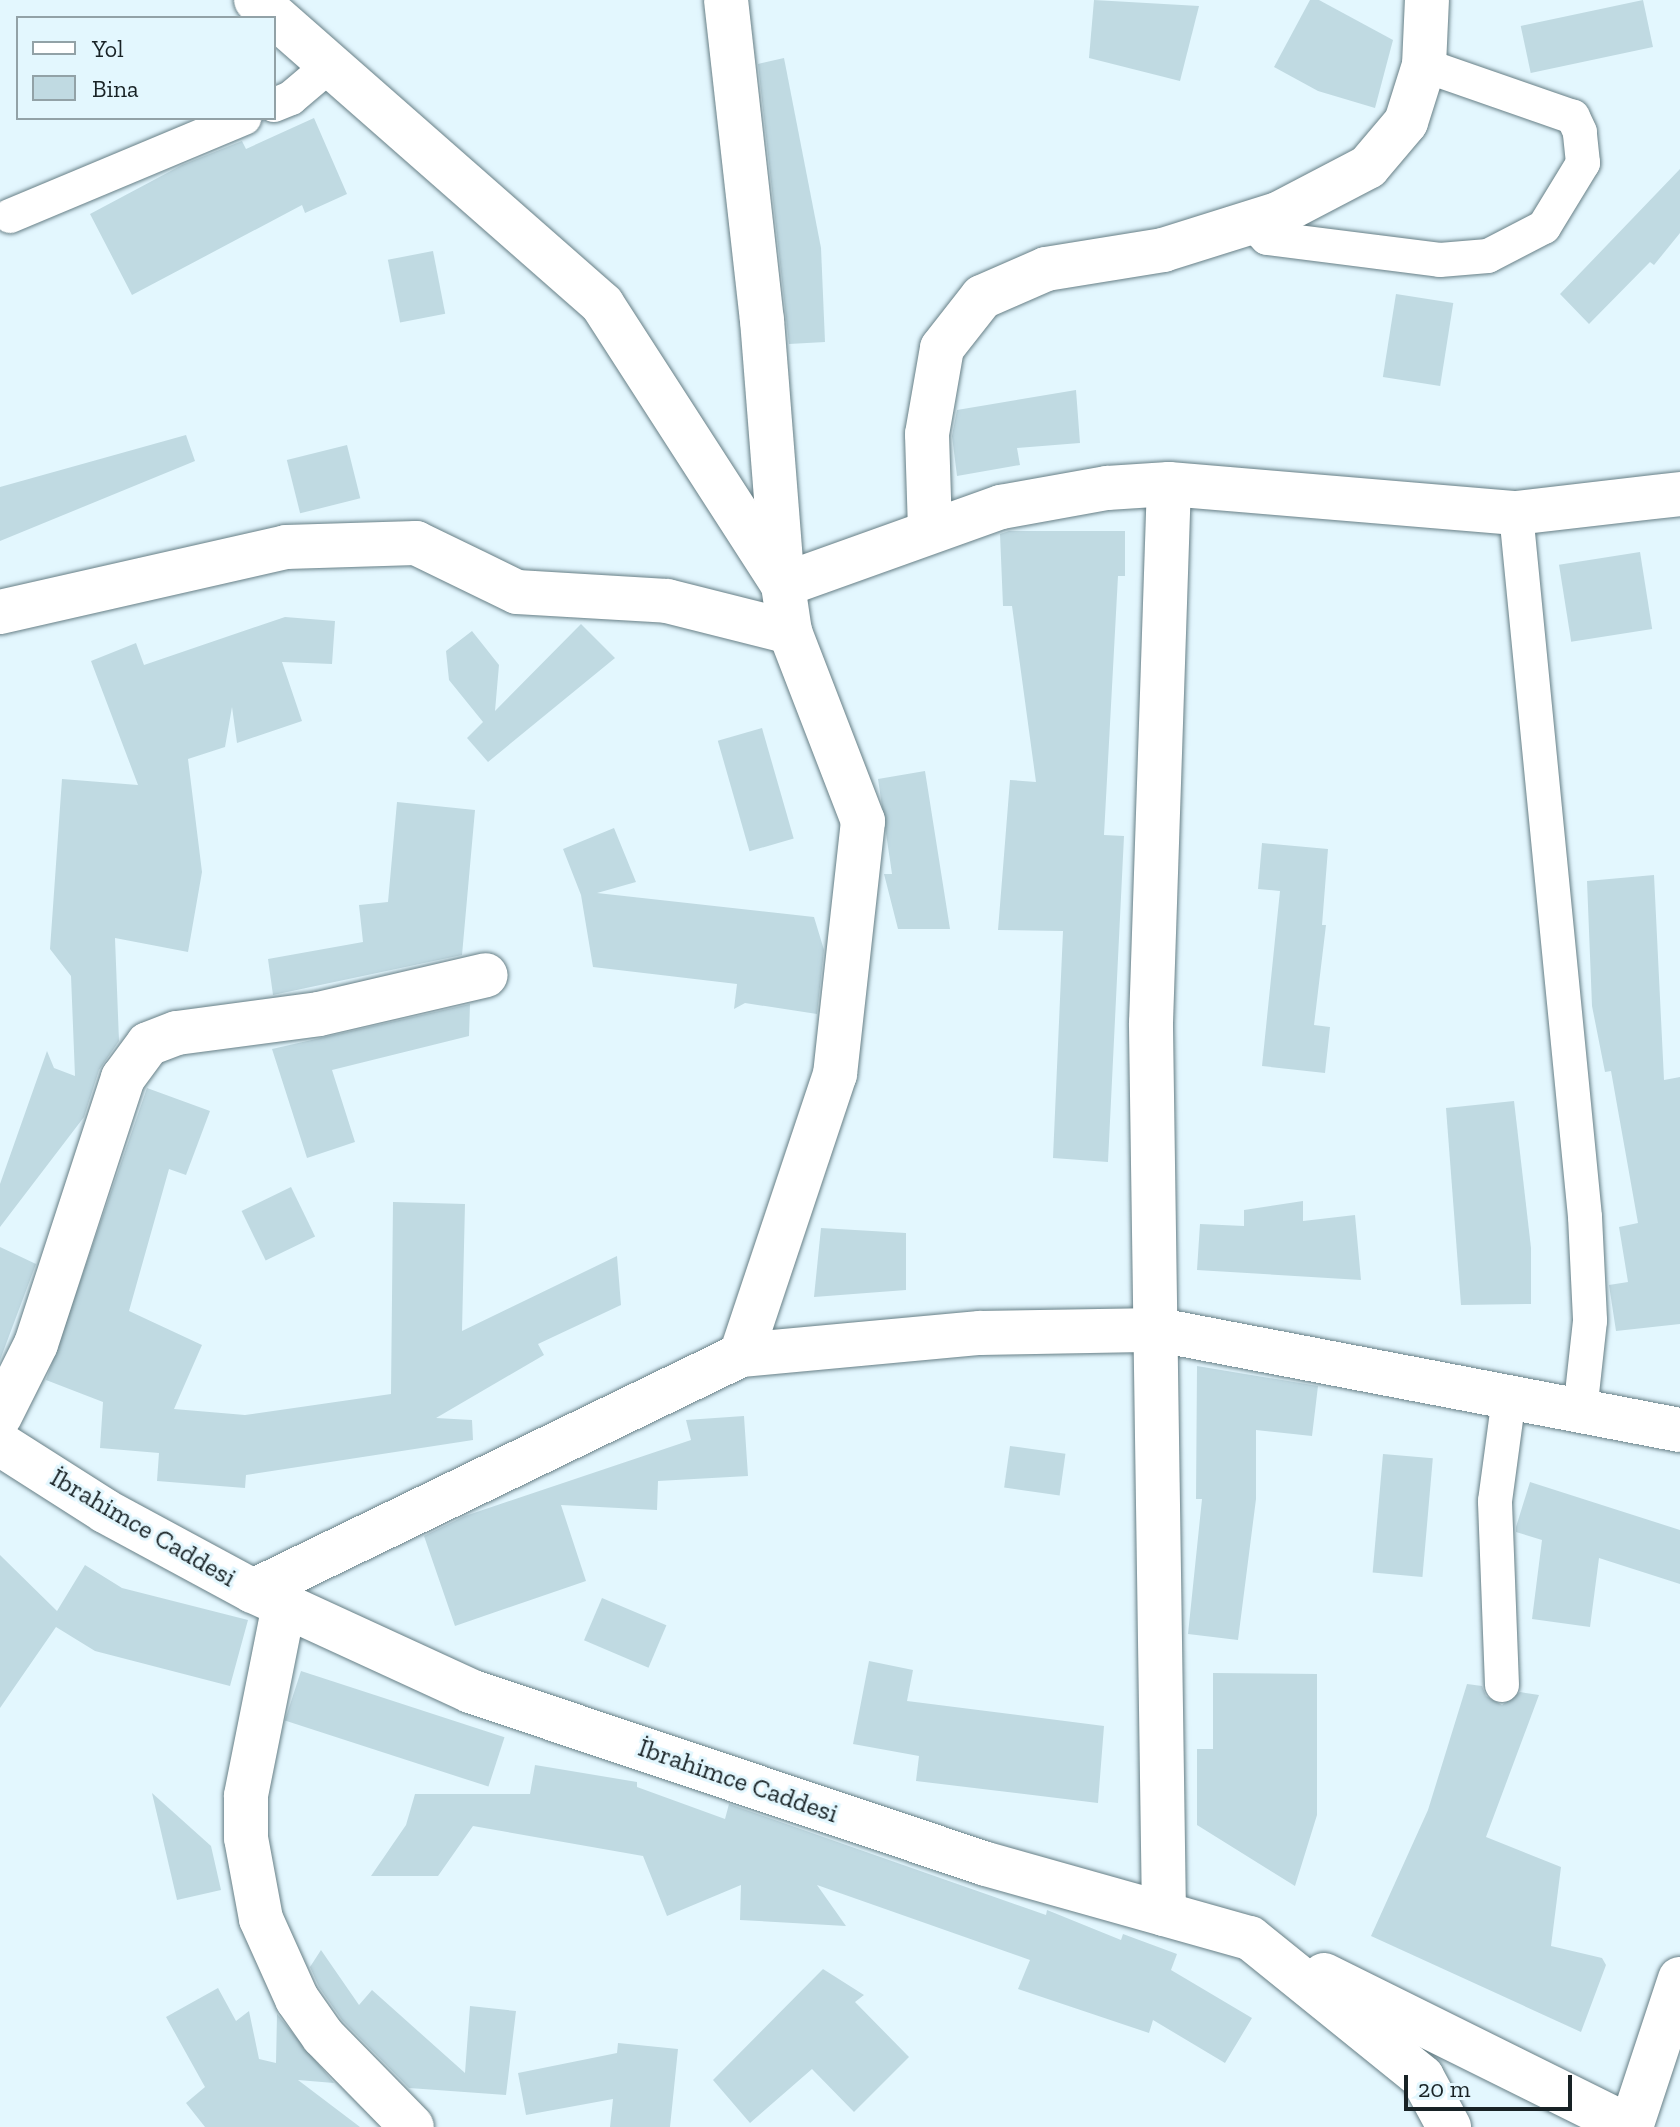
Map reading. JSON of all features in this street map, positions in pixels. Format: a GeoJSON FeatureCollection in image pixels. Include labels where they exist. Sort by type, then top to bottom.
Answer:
{"type":"FeatureCollection","features":[{"type":"Feature","properties":{"kind":"street"},"geometry":{"type":"LineString","coordinates":[[256,0],[274,16]]}},
{"type":"Feature","properties":{"kind":"street"},"geometry":{"type":"LineString","coordinates":[[726,0],[762,320],[783,585],[790,632],[863,821],[835,1074],[741,1355]]}},
{"type":"Feature","properties":{"kind":"street"},"geometry":{"type":"LineString","coordinates":[[930,530],[927,434],[942,348],[982,297],[1046,269],[1163,250],[1252,223],[1368,167],[1406,122],[1424,65],[1427,0]]}},
{"type":"Feature","properties":{"kind":"street"},"geometry":{"type":"LineString","coordinates":[[276,18],[602,304],[783,585]]}},
{"type":"Feature","properties":{"kind":"street"},"geometry":{"type":"LineString","coordinates":[[783,585],[1001,507],[1107,488],[1169,484],[1516,513],[1680,494]]}},
{"type":"Feature","properties":{"kind":"street"},"geometry":{"type":"LineString","coordinates":[[1164,1914],[1159,1330],[1151,1023],[1169,484]]}},
{"type":"Feature","properties":{"kind":"street"},"geometry":{"type":"LineString","coordinates":[[0,612],[286,547],[416,543],[517,592],[667,601],[790,632]]}},
{"type":"Feature","properties":{"kind":"street"},"geometry":{"type":"LineString","coordinates":[[0,1416],[36,1344],[123,1078],[148,1044],[177,1033],[319,1014],[486,975]]}},
{"type":"Feature","properties":{"kind":"street"},"geometry":{"type":"LineString","coordinates":[[412,2127],[323,2036],[297,1999],[261,1919],[248,1851],[246,1796],[269,1598],[741,1355],[980,1333],[1159,1330],[1680,1430]]}},
{"type":"Feature","properties":{"kind":"street","name":"İbrahimce Caddesi"},"geometry":{"type":"LineString","coordinates":[[6,1462],[269,1598],[470,1691],[986,1864],[1250,1938],[1422,2077],[1449,2127]]}},
{"type":"Feature","properties":{"kind":"street"},"geometry":{"type":"LineString","coordinates":[[1250,1938],[1631,2127],[1680,1979]]}},
{"type":"Feature","properties":{"kind":"lane"},"geometry":{"type":"LineString","coordinates":[[276,104],[291,98],[330,65]]}},
{"type":"Feature","properties":{"kind":"lane"},"geometry":{"type":"LineString","coordinates":[[1252,223],[1267,238],[1440,260],[1488,256],[1544,227],[1583,163],[1580,132],[1573,117],[1424,65]]}},
{"type":"Feature","properties":{"kind":"lane"},"geometry":{"type":"LineString","coordinates":[[10,216],[239,120]]}},
{"type":"Feature","properties":{"kind":"lane"},"geometry":{"type":"LineString","coordinates":[[1516,513],[1585,1217],[1590,1321],[1580,1411]]}},
{"type":"Feature","properties":{"kind":"lane"},"geometry":{"type":"LineString","coordinates":[[1502,1685],[1495,1501],[1509,1397]]}},
{"type":"Feature","properties":{"kind":"building"},"geometry":{"type":"Polygon","coordinates":[[[1094,0],[1199,6],[1180,81],[1089,58],[1094,0]]]}},
{"type":"Feature","properties":{"kind":"building"},"geometry":{"type":"Polygon","coordinates":[[[1310,0],[1319,0],[1393,40],[1375,108],[1318,91],[1274,67],[1310,0]]]}},
{"type":"Feature","properties":{"kind":"building"},"geometry":{"type":"Polygon","coordinates":[[[1643,0],[1653,47],[1531,73],[1521,26],[1643,0]]]}},
{"type":"Feature","properties":{"kind":"building"},"geometry":{"type":"Polygon","coordinates":[[[784,58],[821,248],[825,342],[789,344],[758,64],[784,58]]]}},
{"type":"Feature","properties":{"kind":"building"},"geometry":{"type":"Polygon","coordinates":[[[314,118],[347,194],[305,213],[302,205],[132,295],[90,214],[182,165],[242,141],[246,149],[314,118]]]}},
{"type":"Feature","properties":{"kind":"building"},"geometry":{"type":"Polygon","coordinates":[[[1680,169],[1680,233],[1654,265],[1650,262],[1589,324],[1560,294],[1680,169]]]}},
{"type":"Feature","properties":{"kind":"building"},"geometry":{"type":"Polygon","coordinates":[[[433,251],[445,314],[400,323],[388,260],[433,251]]]}},
{"type":"Feature","properties":{"kind":"building"},"geometry":{"type":"Polygon","coordinates":[[[1396,294],[1453,303],[1440,386],[1383,377],[1396,294]]]}},
{"type":"Feature","properties":{"kind":"building"},"geometry":{"type":"Polygon","coordinates":[[[1076,390],[1080,443],[1017,448],[1020,465],[957,476],[952,436],[957,410],[1076,390]]]}},
{"type":"Feature","properties":{"kind":"building"},"geometry":{"type":"Polygon","coordinates":[[[186,435],[195,461],[0,541],[0,487],[186,435]]]}},
{"type":"Feature","properties":{"kind":"building"},"geometry":{"type":"Polygon","coordinates":[[[347,445],[360,498],[300,513],[287,460],[347,445]]]}},
{"type":"Feature","properties":{"kind":"building"},"geometry":{"type":"Polygon","coordinates":[[[1009,531],[1125,531],[1125,576],[1118,576],[1104,835],[1124,836],[1108,1162],[1053,1158],[1063,931],[998,930],[1010,780],[1036,782],[1012,606],[1003,606],[1000,534],[1009,531]]]}},
{"type":"Feature","properties":{"kind":"building"},"geometry":{"type":"Polygon","coordinates":[[[1640,552],[1652,629],[1571,642],[1559,565],[1640,552]]]}},
{"type":"Feature","properties":{"kind":"building"},"geometry":{"type":"Polygon","coordinates":[[[285,617],[335,621],[332,664],[282,662],[302,721],[237,743],[232,707],[225,747],[188,759],[202,872],[188,952],[115,938],[119,1041],[99,1070],[84,1117],[0,1227],[0,1184],[47,1051],[54,1068],[75,1076],[71,976],[50,949],[62,779],[138,785],[91,661],[136,643],[144,665],[285,617]]]}},
{"type":"Feature","properties":{"kind":"building"},"geometry":{"type":"Polygon","coordinates":[[[581,624],[615,658],[488,762],[467,738],[483,722],[449,680],[446,651],[472,631],[499,665],[495,711],[581,624]]]}},
{"type":"Feature","properties":{"kind":"building"},"geometry":{"type":"Polygon","coordinates":[[[762,728],[794,839],[749,851],[718,741],[762,728]]]}},
{"type":"Feature","properties":{"kind":"building"},"geometry":{"type":"Polygon","coordinates":[[[925,771],[950,929],[898,929],[884,874],[892,874],[878,779],[925,771]]]}},
{"type":"Feature","properties":{"kind":"building"},"geometry":{"type":"Polygon","coordinates":[[[397,802],[475,810],[462,955],[273,995],[268,959],[363,942],[359,905],[388,902],[397,802]]]}},
{"type":"Feature","properties":{"kind":"building"},"geometry":{"type":"Polygon","coordinates":[[[614,828],[636,882],[597,893],[814,917],[824,950],[817,1014],[745,1003],[734,1009],[737,984],[593,967],[581,895],[563,849],[614,828]]]}},
{"type":"Feature","properties":{"kind":"building"},"geometry":{"type":"Polygon","coordinates":[[[1262,843],[1328,849],[1322,925],[1326,925],[1314,1025],[1330,1027],[1325,1073],[1262,1066],[1280,891],[1258,889],[1262,843]]]}},
{"type":"Feature","properties":{"kind":"building"},"geometry":{"type":"Polygon","coordinates":[[[1654,875],[1664,1080],[1680,1077],[1680,1324],[1616,1331],[1609,1285],[1628,1282],[1619,1227],[1638,1223],[1611,1071],[1605,1072],[1592,1006],[1587,881],[1654,875]]]}},
{"type":"Feature","properties":{"kind":"building"},"geometry":{"type":"Polygon","coordinates":[[[470,1004],[469,1036],[332,1070],[355,1142],[307,1158],[272,1049],[470,1004]]]}},
{"type":"Feature","properties":{"kind":"building"},"geometry":{"type":"Polygon","coordinates":[[[147,1088],[210,1111],[186,1175],[169,1169],[129,1311],[202,1345],[174,1409],[245,1415],[391,1394],[393,1202],[465,1204],[462,1331],[617,1256],[621,1305],[538,1344],[544,1355],[436,1418],[472,1420],[473,1440],[246,1475],[245,1488],[157,1481],[159,1453],[100,1448],[103,1402],[46,1380],[147,1088]]]}},
{"type":"Feature","properties":{"kind":"building"},"geometry":{"type":"Polygon","coordinates":[[[1514,1101],[1531,1248],[1531,1304],[1461,1305],[1446,1108],[1514,1101]]]}},
{"type":"Feature","properties":{"kind":"building"},"geometry":{"type":"Polygon","coordinates":[[[291,1187],[315,1236],[266,1261],[242,1211],[291,1187]]]}},
{"type":"Feature","properties":{"kind":"building"},"geometry":{"type":"Polygon","coordinates":[[[1303,1201],[1303,1221],[1355,1215],[1361,1280],[1197,1270],[1200,1224],[1244,1226],[1244,1210],[1303,1201]]]}},
{"type":"Feature","properties":{"kind":"building"},"geometry":{"type":"Polygon","coordinates":[[[821,1228],[906,1233],[906,1290],[814,1297],[821,1228]]]}},
{"type":"Feature","properties":{"kind":"building"},"geometry":{"type":"Polygon","coordinates":[[[0,1247],[36,1264],[0,1360],[0,1247]]]}},
{"type":"Feature","properties":{"kind":"building"},"geometry":{"type":"Polygon","coordinates":[[[1197,1366],[1318,1386],[1312,1436],[1256,1430],[1256,1499],[1238,1640],[1188,1634],[1202,1499],[1196,1499],[1197,1366]]]}},
{"type":"Feature","properties":{"kind":"building"},"geometry":{"type":"Polygon","coordinates":[[[744,1416],[748,1476],[658,1481],[657,1510],[561,1505],[586,1581],[455,1626],[424,1536],[465,1516],[691,1440],[686,1420],[744,1416]]]}},
{"type":"Feature","properties":{"kind":"building"},"geometry":{"type":"Polygon","coordinates":[[[1010,1446],[1065,1454],[1060,1495],[1004,1488],[1010,1446]]]}},
{"type":"Feature","properties":{"kind":"building"},"geometry":{"type":"Polygon","coordinates":[[[1383,1454],[1433,1458],[1422,1577],[1373,1573],[1383,1454]]]}},
{"type":"Feature","properties":{"kind":"building"},"geometry":{"type":"Polygon","coordinates":[[[1530,1482],[1680,1530],[1680,1584],[1599,1558],[1590,1627],[1532,1619],[1542,1540],[1516,1532],[1530,1482]]]}},
{"type":"Feature","properties":{"kind":"building"},"geometry":{"type":"Polygon","coordinates":[[[0,1555],[57,1611],[85,1565],[122,1588],[248,1620],[230,1686],[95,1651],[56,1627],[0,1708],[0,1555]]]}},
{"type":"Feature","properties":{"kind":"building"},"geometry":{"type":"Polygon","coordinates":[[[602,1598],[666,1625],[648,1668],[584,1640],[602,1598]]]}},
{"type":"Feature","properties":{"kind":"building"},"geometry":{"type":"Polygon","coordinates":[[[869,1661],[913,1670],[907,1701],[1104,1726],[1098,1803],[916,1781],[919,1756],[853,1744],[869,1661]]]}},
{"type":"Feature","properties":{"kind":"building"},"geometry":{"type":"Polygon","coordinates":[[[301,1671],[505,1737],[488,1787],[285,1720],[301,1671]]]}},
{"type":"Feature","properties":{"kind":"building"},"geometry":{"type":"Polygon","coordinates":[[[1213,1673],[1317,1674],[1317,1815],[1295,1886],[1197,1825],[1197,1749],[1213,1749],[1213,1673]]]}},
{"type":"Feature","properties":{"kind":"building"},"geometry":{"type":"Polygon","coordinates":[[[1467,1684],[1482,1686],[1486,1696],[1502,1705],[1520,1692],[1539,1695],[1486,1837],[1561,1867],[1551,1946],[1602,1958],[1606,1965],[1581,2032],[1371,1936],[1428,1810],[1467,1684]]]}},
{"type":"Feature","properties":{"kind":"building"},"geometry":{"type":"Polygon","coordinates":[[[535,1765],[637,1782],[637,1787],[725,1819],[729,1804],[1046,1915],[1047,1910],[1121,1940],[1123,1934],[1177,1954],[1171,1970],[1252,2018],[1225,2063],[1153,2020],[1149,2033],[1018,1989],[1030,1960],[817,1885],[846,1926],[740,1920],[741,1885],[667,1916],[643,1856],[473,1826],[438,1876],[371,1876],[406,1825],[415,1794],[530,1794],[535,1765]]]}},
{"type":"Feature","properties":{"kind":"building"},"geometry":{"type":"Polygon","coordinates":[[[152,1793],[211,1846],[221,1890],[177,1900],[152,1793]]]}},
{"type":"Feature","properties":{"kind":"building"},"geometry":{"type":"Polygon","coordinates":[[[321,1950],[359,2005],[372,1990],[465,2073],[470,2006],[516,2011],[506,2095],[409,2088],[342,2020],[319,1987],[310,1967],[321,1950]]]}},
{"type":"Feature","properties":{"kind":"building"},"geometry":{"type":"Polygon","coordinates":[[[823,1969],[864,1995],[855,2002],[909,2057],[854,2112],[812,2069],[750,2123],[713,2080],[823,1969]]]}},
{"type":"Feature","properties":{"kind":"building"},"geometry":{"type":"Polygon","coordinates":[[[218,1988],[236,2021],[249,2011],[259,2059],[276,2063],[277,2014],[334,2083],[298,2080],[360,2127],[205,2127],[186,2103],[205,2087],[166,2017],[218,1988]]]}},
{"type":"Feature","properties":{"kind":"building"},"geometry":{"type":"Polygon","coordinates":[[[618,2043],[678,2049],[670,2127],[610,2127],[613,2099],[526,2115],[518,2073],[617,2053],[618,2043]]]}}]}
